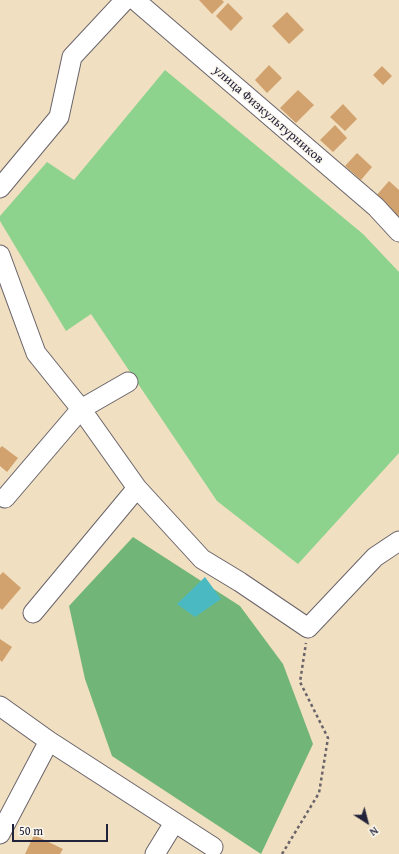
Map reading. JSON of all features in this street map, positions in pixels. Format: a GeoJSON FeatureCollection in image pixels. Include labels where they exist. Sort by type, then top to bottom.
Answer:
{"type":"FeatureCollection","features":[{"type":"Feature","properties":{"kind":"street"},"geometry":{"type":"LineString","coordinates":[[0,188],[59,117],[72,57],[125,0]]}},
{"type":"Feature","properties":{"kind":"street","name":"улица Физкультурников"},"geometry":{"type":"LineString","coordinates":[[136,0],[376,208],[399,232]]}},
{"type":"Feature","properties":{"kind":"street"},"geometry":{"type":"LineString","coordinates":[[0,255],[36,353],[81,409],[137,488],[202,559],[240,582],[308,628],[375,557],[399,541]]}},
{"type":"Feature","properties":{"kind":"street"},"geometry":{"type":"LineString","coordinates":[[5,498],[81,409],[128,382]]}},
{"type":"Feature","properties":{"kind":"street"},"geometry":{"type":"LineString","coordinates":[[33,613],[137,488]]}},
{"type":"Feature","properties":{"kind":"street"},"geometry":{"type":"LineString","coordinates":[[0,706],[49,741],[213,847]]}},
{"type":"Feature","properties":{"kind":"street"},"geometry":{"type":"LineString","coordinates":[[0,834],[49,741]]}},
{"type":"Feature","properties":{"kind":"street"},"geometry":{"type":"LineString","coordinates":[[155,854],[174,823]]}},
{"type":"Feature","properties":{"kind":"path"},"geometry":{"type":"LineString","coordinates":[[282,854],[319,793],[328,738],[300,682],[308,628]]}},
{"type":"Feature","properties":{"kind":"green space"},"geometry":{"type":"Polygon","coordinates":[[[165,70],[363,234],[399,272],[399,453],[298,564],[217,501],[91,314],[66,331],[0,221],[0,216],[47,162],[74,180],[165,70]]]}},
{"type":"Feature","properties":{"kind":"green space"},"geometry":{"type":"Polygon","coordinates":[[[133,537],[240,606],[283,664],[313,744],[261,854],[112,756],[85,679],[69,606],[133,537]]]}},
{"type":"Feature","properties":{"kind":"water"},"geometry":{"type":"Polygon","coordinates":[[[205,577],[221,599],[195,617],[177,604],[205,577]]]}},
{"type":"Feature","properties":{"kind":"building"},"geometry":{"type":"Polygon","coordinates":[[[199,0],[222,0],[224,2],[212,14],[199,0]]]}},
{"type":"Feature","properties":{"kind":"building"},"geometry":{"type":"Polygon","coordinates":[[[228,3],[243,18],[231,31],[216,16],[228,3]]]}},
{"type":"Feature","properties":{"kind":"building"},"geometry":{"type":"Polygon","coordinates":[[[287,12],[304,30],[289,44],[272,26],[287,12]]]}},
{"type":"Feature","properties":{"kind":"building"},"geometry":{"type":"Polygon","coordinates":[[[269,65],[282,78],[267,93],[255,80],[269,65]]]}},
{"type":"Feature","properties":{"kind":"building"},"geometry":{"type":"Polygon","coordinates":[[[382,66],[392,76],[383,85],[373,75],[382,66]]]}},
{"type":"Feature","properties":{"kind":"building"},"geometry":{"type":"Polygon","coordinates":[[[298,90],[314,105],[296,123],[280,108],[298,90]]]}},
{"type":"Feature","properties":{"kind":"building"},"geometry":{"type":"Polygon","coordinates":[[[343,104],[357,119],[345,131],[330,117],[343,104]]]}},
{"type":"Feature","properties":{"kind":"building"},"geometry":{"type":"Polygon","coordinates":[[[335,125],[347,138],[333,152],[320,140],[335,125]]]}},
{"type":"Feature","properties":{"kind":"building"},"geometry":{"type":"Polygon","coordinates":[[[357,153],[372,167],[361,180],[345,166],[357,153]]]}},
{"type":"Feature","properties":{"kind":"building"},"geometry":{"type":"Polygon","coordinates":[[[389,181],[399,190],[399,217],[375,197],[389,181]]]}},
{"type":"Feature","properties":{"kind":"building"},"geometry":{"type":"Polygon","coordinates":[[[2,446],[18,458],[7,472],[0,466],[0,448],[2,446]]]}},
{"type":"Feature","properties":{"kind":"building"},"geometry":{"type":"Polygon","coordinates":[[[3,572],[21,588],[2,610],[0,608],[0,575],[3,572]]]}},
{"type":"Feature","properties":{"kind":"building"},"geometry":{"type":"Polygon","coordinates":[[[0,639],[12,647],[2,662],[0,660],[0,639]]]}},
{"type":"Feature","properties":{"kind":"building"},"geometry":{"type":"Polygon","coordinates":[[[34,835],[63,849],[60,854],[25,854],[34,835]]]}}]}
